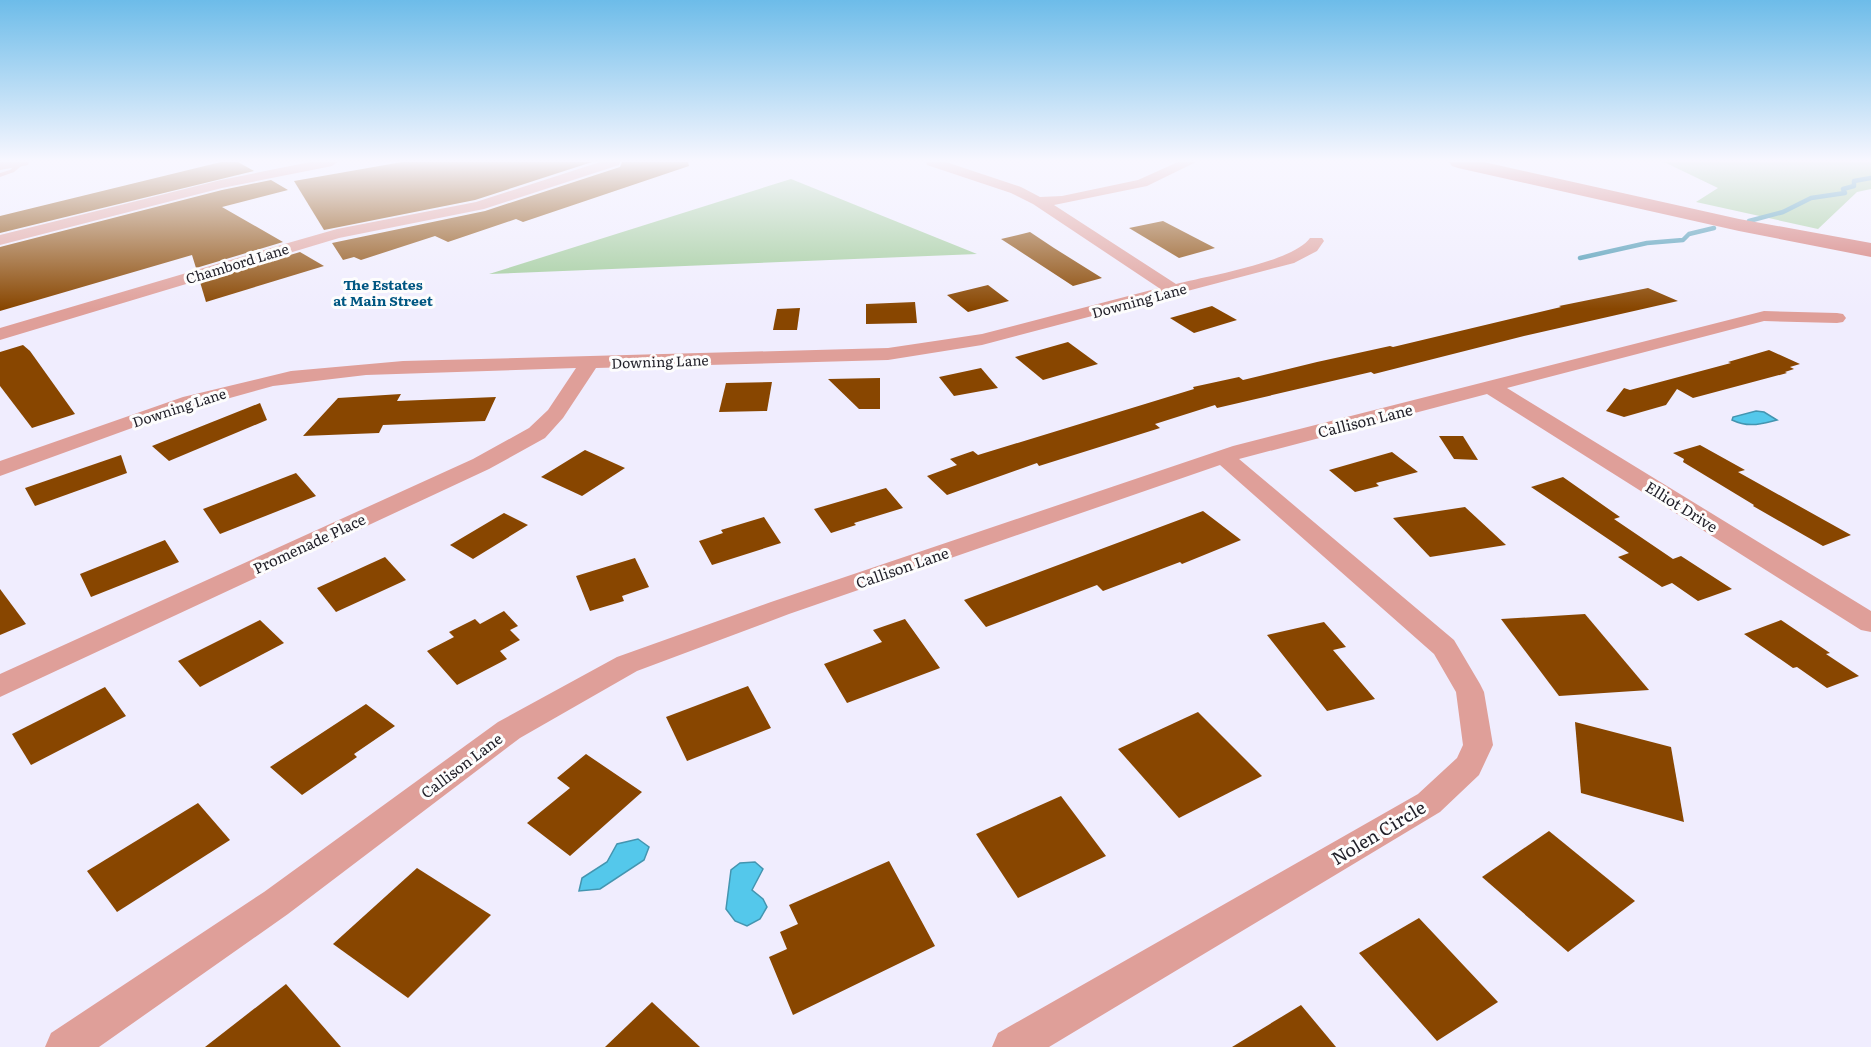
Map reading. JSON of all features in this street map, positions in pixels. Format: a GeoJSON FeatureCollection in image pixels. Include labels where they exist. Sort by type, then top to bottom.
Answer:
{"type":"FeatureCollection","features":[{"type":"Feature","properties":{"kind":"main road"},"geometry":{"type":"LineString","coordinates":[[1676,211],[1871,250]]}},
{"type":"Feature","properties":{"kind":"street"},"geometry":{"type":"LineString","coordinates":[[0,240],[115,211]]}},
{"type":"Feature","properties":{"kind":"street","name":"Chambord Lane"},"geometry":{"type":"LineString","coordinates":[[0,334],[348,231],[454,211]]}},
{"type":"Feature","properties":{"kind":"street"},"geometry":{"type":"LineString","coordinates":[[1061,211],[1174,290]]}},
{"type":"Feature","properties":{"kind":"street","name":"Downing Lane"},"geometry":{"type":"LineString","coordinates":[[0,469],[210,395],[300,375],[368,369],[888,354],[982,339],[1288,260],[1311,248],[1316,241]]}},
{"type":"Feature","properties":{"kind":"street","name":"Callison Lane"},"geometry":{"type":"LineString","coordinates":[[65,1047],[276,903],[509,730],[627,664],[780,608],[1224,457],[1764,316],[1837,318]]}},
{"type":"Feature","properties":{"kind":"street","name":"Promenade Place"},"geometry":{"type":"LineString","coordinates":[[0,686],[481,464],[537,433],[556,414],[589,363]]}},
{"type":"Feature","properties":{"kind":"street","name":"Elliot Drive"},"geometry":{"type":"LineString","coordinates":[[1492,388],[1871,623]]}},
{"type":"Feature","properties":{"kind":"street","name":"Nolen Circle"},"geometry":{"type":"LineString","coordinates":[[1012,1047],[1430,803],[1468,766],[1478,745],[1470,692],[1444,647],[1224,457]]}},
{"type":"Feature","properties":{"kind":"green space"},"geometry":{"type":"Polygon","coordinates":[[[690,211],[870,211],[977,254],[489,274],[690,211]]]}},
{"type":"Feature","properties":{"kind":"green space"},"geometry":{"type":"Polygon","coordinates":[[[1736,211],[1837,211],[1818,229],[1736,211]]]}},
{"type":"Feature","properties":{"kind":"water"},"geometry":{"type":"Polygon","coordinates":[[[1756,411],[1764,412],[1777,420],[1749,425],[1732,420],[1733,417],[1756,411]]]}},
{"type":"Feature","properties":{"kind":"water"},"geometry":{"type":"Polygon","coordinates":[[[638,839],[649,847],[644,860],[600,889],[579,891],[582,878],[607,862],[617,844],[638,839]]]}},
{"type":"Feature","properties":{"kind":"water"},"geometry":{"type":"Polygon","coordinates":[[[755,862],[763,869],[752,890],[763,899],[767,907],[760,919],[747,926],[735,921],[726,909],[731,870],[740,863],[755,862]]]}},
{"type":"Feature","properties":{"kind":"building"},"geometry":{"type":"Polygon","coordinates":[[[21,211],[91,211],[0,233],[0,216],[21,211]]]}},
{"type":"Feature","properties":{"kind":"building"},"geometry":{"type":"Polygon","coordinates":[[[141,211],[229,211],[283,242],[196,268],[192,255],[0,311],[0,247],[141,211]]]}},
{"type":"Feature","properties":{"kind":"building"},"geometry":{"type":"Polygon","coordinates":[[[312,211],[420,211],[324,230],[312,211]]]}},
{"type":"Feature","properties":{"kind":"building"},"geometry":{"type":"Polygon","coordinates":[[[485,211],[556,211],[523,222],[516,219],[448,242],[435,236],[361,260],[354,257],[343,260],[332,243],[485,211]]]}},
{"type":"Feature","properties":{"kind":"building"},"geometry":{"type":"Polygon","coordinates":[[[1163,221],[1215,248],[1179,258],[1129,228],[1163,221]]]}},
{"type":"Feature","properties":{"kind":"building"},"geometry":{"type":"Polygon","coordinates":[[[1030,232],[1102,278],[1073,286],[1001,239],[1030,232]]]}},
{"type":"Feature","properties":{"kind":"building"},"geometry":{"type":"Polygon","coordinates":[[[300,252],[324,266],[206,302],[200,282],[300,252]]]}},
{"type":"Feature","properties":{"kind":"building"},"geometry":{"type":"Polygon","coordinates":[[[988,285],[1009,301],[968,312],[947,295],[988,285]]]}},
{"type":"Feature","properties":{"kind":"building"},"geometry":{"type":"Polygon","coordinates":[[[1648,288],[1678,301],[1524,336],[1374,374],[1371,372],[1217,408],[1215,405],[1155,424],[1160,428],[1039,466],[1037,463],[947,495],[927,476],[957,465],[950,459],[973,451],[978,455],[1194,389],[1193,387],[1239,377],[1243,380],[1561,307],[1559,306],[1648,288]]]}},
{"type":"Feature","properties":{"kind":"building"},"geometry":{"type":"Polygon","coordinates":[[[915,302],[917,323],[866,324],[866,304],[915,302]]]}},
{"type":"Feature","properties":{"kind":"building"},"geometry":{"type":"Polygon","coordinates":[[[1212,306],[1237,320],[1194,333],[1170,318],[1212,306]]]}},
{"type":"Feature","properties":{"kind":"building"},"geometry":{"type":"Polygon","coordinates":[[[800,308],[797,330],[773,330],[777,309],[800,308]]]}},
{"type":"Feature","properties":{"kind":"building"},"geometry":{"type":"Polygon","coordinates":[[[1068,342],[1098,364],[1043,380],[1015,357],[1068,342]]]}},
{"type":"Feature","properties":{"kind":"building"},"geometry":{"type":"Polygon","coordinates":[[[23,345],[30,351],[75,414],[32,428],[0,386],[0,352],[23,345]]]}},
{"type":"Feature","properties":{"kind":"building"},"geometry":{"type":"Polygon","coordinates":[[[1769,350],[1800,364],[1790,367],[1794,369],[1785,372],[1787,373],[1693,398],[1677,389],[1666,405],[1624,417],[1606,411],[1624,388],[1630,390],[1731,363],[1728,362],[1769,350]]]}},
{"type":"Feature","properties":{"kind":"building"},"geometry":{"type":"Polygon","coordinates":[[[981,368],[998,388],[954,396],[939,377],[981,368]]]}},
{"type":"Feature","properties":{"kind":"building"},"geometry":{"type":"Polygon","coordinates":[[[880,378],[880,409],[859,409],[828,379],[880,378]]]}},
{"type":"Feature","properties":{"kind":"building"},"geometry":{"type":"Polygon","coordinates":[[[772,382],[767,411],[719,412],[726,383],[772,382]]]}},
{"type":"Feature","properties":{"kind":"building"},"geometry":{"type":"Polygon","coordinates":[[[401,394],[397,401],[496,397],[485,421],[383,425],[379,433],[303,436],[338,398],[401,394]]]}},
{"type":"Feature","properties":{"kind":"building"},"geometry":{"type":"Polygon","coordinates":[[[260,403],[267,420],[169,461],[152,446],[260,403]]]}},
{"type":"Feature","properties":{"kind":"building"},"geometry":{"type":"Polygon","coordinates":[[[1439,436],[1463,436],[1478,460],[1454,459],[1439,436]]]}},
{"type":"Feature","properties":{"kind":"building"},"geometry":{"type":"Polygon","coordinates":[[[1700,445],[1745,470],[1738,472],[1851,535],[1823,546],[1753,506],[1683,462],[1684,459],[1673,453],[1700,445]]]}},
{"type":"Feature","properties":{"kind":"building"},"geometry":{"type":"Polygon","coordinates":[[[585,450],[625,468],[582,496],[541,477],[585,450]]]}},
{"type":"Feature","properties":{"kind":"building"},"geometry":{"type":"Polygon","coordinates":[[[1392,452],[1418,472],[1376,483],[1379,486],[1355,492],[1329,470],[1392,452]]]}},
{"type":"Feature","properties":{"kind":"building"},"geometry":{"type":"Polygon","coordinates":[[[121,455],[127,473],[35,506],[25,488],[121,455]]]}},
{"type":"Feature","properties":{"kind":"building"},"geometry":{"type":"Polygon","coordinates":[[[296,473],[316,496],[220,534],[203,509],[296,473]]]}},
{"type":"Feature","properties":{"kind":"building"},"geometry":{"type":"Polygon","coordinates":[[[1563,477],[1620,517],[1614,519],[1673,559],[1681,556],[1732,589],[1698,601],[1672,583],[1662,587],[1618,557],[1629,553],[1531,487],[1563,477]]]}},
{"type":"Feature","properties":{"kind":"building"},"geometry":{"type":"Polygon","coordinates":[[[886,488],[903,508],[854,523],[856,525],[831,533],[814,509],[886,488]]]}},
{"type":"Feature","properties":{"kind":"building"},"geometry":{"type":"Polygon","coordinates":[[[1465,507],[1506,545],[1430,557],[1393,518],[1465,507]]]}},
{"type":"Feature","properties":{"kind":"building"},"geometry":{"type":"Polygon","coordinates":[[[1203,511],[1241,540],[1182,564],[1180,562],[1103,591],[1097,585],[986,627],[964,600],[1203,511]]]}},
{"type":"Feature","properties":{"kind":"building"},"geometry":{"type":"Polygon","coordinates":[[[504,513],[528,525],[473,559],[450,545],[504,513]]]}},
{"type":"Feature","properties":{"kind":"building"},"geometry":{"type":"Polygon","coordinates":[[[764,517],[781,543],[712,565],[699,541],[723,533],[721,530],[764,517]]]}},
{"type":"Feature","properties":{"kind":"building"},"geometry":{"type":"Polygon","coordinates":[[[165,540],[179,562],[91,597],[80,574],[165,540]]]}},
{"type":"Feature","properties":{"kind":"building"},"geometry":{"type":"Polygon","coordinates":[[[385,557],[406,580],[336,612],[317,588],[385,557]]]}},
{"type":"Feature","properties":{"kind":"building"},"geometry":{"type":"Polygon","coordinates":[[[635,558],[649,587],[622,596],[624,601],[590,611],[576,576],[635,558]]]}},
{"type":"Feature","properties":{"kind":"building"},"geometry":{"type":"Polygon","coordinates":[[[0,589],[26,624],[0,635],[0,589]]]}},
{"type":"Feature","properties":{"kind":"building"},"geometry":{"type":"Polygon","coordinates":[[[504,611],[518,626],[510,630],[520,640],[500,651],[507,659],[457,685],[427,651],[454,637],[449,632],[475,619],[480,624],[504,611]]]}},
{"type":"Feature","properties":{"kind":"building"},"geometry":{"type":"Polygon","coordinates":[[[1585,614],[1649,690],[1559,696],[1501,619],[1585,614]]]}},
{"type":"Feature","properties":{"kind":"building"},"geometry":{"type":"Polygon","coordinates":[[[905,619],[940,668],[847,703],[824,664],[882,642],[873,630],[905,619]]]}},
{"type":"Feature","properties":{"kind":"building"},"geometry":{"type":"Polygon","coordinates":[[[260,620],[284,643],[200,687],[178,661],[260,620]]]}},
{"type":"Feature","properties":{"kind":"building"},"geometry":{"type":"Polygon","coordinates":[[[1781,620],[1859,676],[1827,688],[1744,634],[1781,620]]]}},
{"type":"Feature","properties":{"kind":"building"},"geometry":{"type":"Polygon","coordinates":[[[1324,622],[1346,647],[1333,650],[1375,699],[1327,711],[1267,635],[1324,622]]]}},
{"type":"Feature","properties":{"kind":"building"},"geometry":{"type":"Polygon","coordinates":[[[748,686],[771,728],[687,761],[666,717],[748,686]]]}},
{"type":"Feature","properties":{"kind":"building"},"geometry":{"type":"Polygon","coordinates":[[[105,687],[126,716],[31,765],[12,734],[105,687]]]}},
{"type":"Feature","properties":{"kind":"building"},"geometry":{"type":"Polygon","coordinates":[[[366,704],[395,726],[354,754],[357,757],[302,795],[270,767],[366,704]]]}},
{"type":"Feature","properties":{"kind":"building"},"geometry":{"type":"Polygon","coordinates":[[[1198,712],[1262,776],[1179,818],[1118,749],[1198,712]]]}},
{"type":"Feature","properties":{"kind":"building"},"geometry":{"type":"Polygon","coordinates":[[[1575,722],[1671,747],[1684,822],[1581,793],[1575,722]]]}},
{"type":"Feature","properties":{"kind":"building"},"geometry":{"type":"Polygon","coordinates":[[[586,754],[642,792],[570,856],[527,823],[570,788],[557,778],[586,754]]]}},
{"type":"Feature","properties":{"kind":"building"},"geometry":{"type":"Polygon","coordinates":[[[1061,796],[1106,856],[1018,898],[976,834],[1061,796]]]}},
{"type":"Feature","properties":{"kind":"building"},"geometry":{"type":"Polygon","coordinates":[[[198,803],[230,840],[117,912],[87,871],[198,803]]]}},
{"type":"Feature","properties":{"kind":"building"},"geometry":{"type":"Polygon","coordinates":[[[1549,831],[1635,901],[1568,952],[1482,877],[1549,831]]]}},
{"type":"Feature","properties":{"kind":"building"},"geometry":{"type":"Polygon","coordinates":[[[889,861],[935,946],[793,1015],[769,957],[787,949],[780,932],[798,924],[789,905],[889,861]]]}},
{"type":"Feature","properties":{"kind":"building"},"geometry":{"type":"Polygon","coordinates":[[[417,868],[491,915],[408,998],[333,944],[417,868]]]}},
{"type":"Feature","properties":{"kind":"building"},"geometry":{"type":"Polygon","coordinates":[[[1419,918],[1498,1002],[1437,1041],[1359,953],[1419,918]]]}},
{"type":"Feature","properties":{"kind":"building"},"geometry":{"type":"Polygon","coordinates":[[[286,984],[341,1047],[205,1047],[286,984]]]}},
{"type":"Feature","properties":{"kind":"building"},"geometry":{"type":"Polygon","coordinates":[[[652,1002],[700,1047],[605,1047],[652,1002]]]}},
{"type":"Feature","properties":{"kind":"building"},"geometry":{"type":"Polygon","coordinates":[[[1301,1005],[1336,1047],[1232,1047],[1301,1005]]]}},
{"type":"Feature","properties":{"kind":"waterway"},"geometry":{"type":"LineString","coordinates":[[1749,221],[1785,211]]}},
{"type":"Feature","properties":{"kind":"waterway"},"geometry":{"type":"LineString","coordinates":[[1580,258],[1647,243],[1683,240],[1689,234],[1714,228]]}},
{"type":"Feature","properties":{"kind":"district","name":"The Estates at Main Street"},"geometry":{"type":"Point","coordinates":[383,292]}}]}
